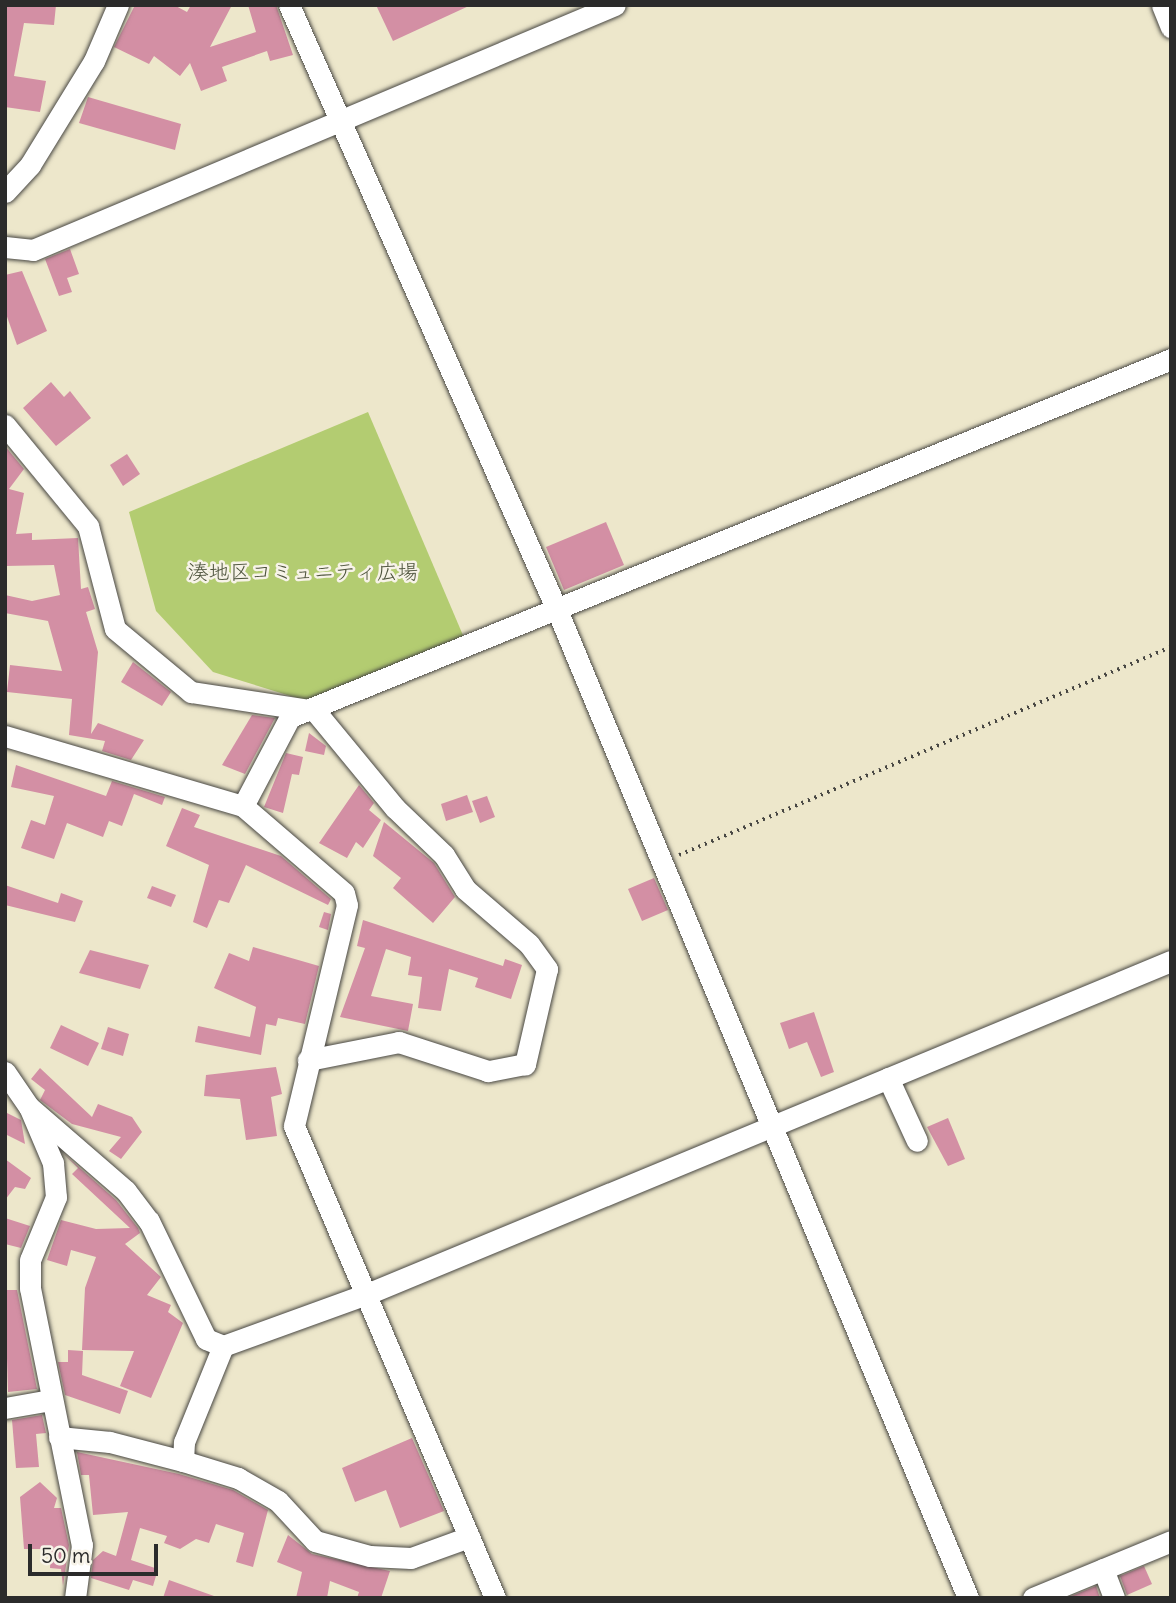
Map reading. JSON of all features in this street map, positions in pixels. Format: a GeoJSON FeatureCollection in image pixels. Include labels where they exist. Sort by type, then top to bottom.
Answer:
{"type":"FeatureCollection","features":[{"type":"Feature","properties":{"kind":"street"},"geometry":{"type":"LineString","coordinates":[[5,192],[30,166],[94,61],[118,5]]}},
{"type":"Feature","properties":{"kind":"street"},"geometry":{"type":"LineString","coordinates":[[289,5],[345,122],[557,611],[968,1598]]}},
{"type":"Feature","properties":{"kind":"street"},"geometry":{"type":"LineString","coordinates":[[5,247],[33,250],[345,122],[615,5]]}},
{"type":"Feature","properties":{"kind":"street"},"geometry":{"type":"LineString","coordinates":[[1162,5],[1171,27]]}},
{"type":"Feature","properties":{"kind":"street"},"geometry":{"type":"LineString","coordinates":[[243,806],[290,717],[315,711],[1171,359]]}},
{"type":"Feature","properties":{"kind":"street"},"geometry":{"type":"LineString","coordinates":[[5,425],[88,526],[115,629],[191,692],[315,711],[395,808],[444,855],[466,889],[529,944],[547,969],[531,1054],[511,1069],[488,1071],[399,1042],[308,1060]]}},
{"type":"Feature","properties":{"kind":"street"},"geometry":{"type":"LineString","coordinates":[[5,736],[243,806],[344,892],[347,905],[294,1126],[495,1598]]}},
{"type":"Feature","properties":{"kind":"street"},"geometry":{"type":"LineString","coordinates":[[29,1107],[127,1191],[149,1221],[206,1339],[223,1346],[367,1294],[1171,961]]}},
{"type":"Feature","properties":{"kind":"street"},"geometry":{"type":"LineString","coordinates":[[5,1072],[29,1107],[52,1163],[56,1197],[30,1261],[51,1400],[82,1545],[75,1598]]}},
{"type":"Feature","properties":{"kind":"street"},"geometry":{"type":"LineString","coordinates":[[888,1077],[917,1141]]}},
{"type":"Feature","properties":{"kind":"street"},"geometry":{"type":"LineString","coordinates":[[183,1461],[184,1442],[223,1346]]}},
{"type":"Feature","properties":{"kind":"street"},"geometry":{"type":"LineString","coordinates":[[5,1408],[51,1400]]}},
{"type":"Feature","properties":{"kind":"street"},"geometry":{"type":"LineString","coordinates":[[59,1437],[110,1442],[238,1478],[278,1501],[315,1541],[359,1553],[411,1558],[469,1537]]}},
{"type":"Feature","properties":{"kind":"street"},"geometry":{"type":"LineString","coordinates":[[1033,1598],[1171,1541]]}},
{"type":"Feature","properties":{"kind":"street"},"geometry":{"type":"LineString","coordinates":[[1103,1569],[1114,1598]]}},
{"type":"Feature","properties":{"kind":"path"},"geometry":{"type":"LineString","coordinates":[[661,863],[1171,647]]}},
{"type":"Feature","properties":{"kind":"green space","name":"湊地区コミュニティ広場"},"geometry":{"type":"Polygon","coordinates":[[[368,412],[465,640],[313,703],[213,672],[156,611],[129,512],[368,412]]]}},
{"type":"Feature","properties":{"kind":"building"},"geometry":{"type":"Polygon","coordinates":[[[5,5],[56,5],[54,25],[24,23],[14,76],[46,81],[40,112],[5,107],[5,5]]]}},
{"type":"Feature","properties":{"kind":"building"},"geometry":{"type":"Polygon","coordinates":[[[135,5],[174,5],[187,12],[191,5],[232,5],[210,47],[256,32],[248,5],[276,5],[293,55],[270,61],[267,51],[222,67],[227,81],[201,91],[190,63],[180,76],[154,56],[149,64],[114,47],[135,5]]]}},
{"type":"Feature","properties":{"kind":"building"},"geometry":{"type":"Polygon","coordinates":[[[376,5],[471,5],[393,41],[376,5]]]}},
{"type":"Feature","properties":{"kind":"building"},"geometry":{"type":"Polygon","coordinates":[[[88,97],[181,124],[175,150],[79,123],[88,97]]]}},
{"type":"Feature","properties":{"kind":"building"},"geometry":{"type":"Polygon","coordinates":[[[70,249],[79,274],[67,278],[72,292],[59,296],[45,259],[70,249]]]}},
{"type":"Feature","properties":{"kind":"building"},"geometry":{"type":"Polygon","coordinates":[[[22,271],[47,331],[17,345],[5,311],[5,275],[22,271]]]}},
{"type":"Feature","properties":{"kind":"building"},"geometry":{"type":"Polygon","coordinates":[[[51,382],[64,397],[70,391],[91,418],[56,446],[23,408],[51,382]]]}},
{"type":"Feature","properties":{"kind":"building"},"geometry":{"type":"Polygon","coordinates":[[[5,446],[24,469],[9,489],[24,493],[16,534],[32,533],[32,540],[78,538],[81,589],[88,587],[95,609],[86,612],[98,652],[91,734],[98,723],[144,740],[131,760],[102,751],[105,741],[69,735],[72,699],[7,692],[10,665],[62,671],[48,621],[5,613],[5,595],[32,601],[60,595],[54,565],[5,566],[5,446]]]}},
{"type":"Feature","properties":{"kind":"building"},"geometry":{"type":"Polygon","coordinates":[[[127,454],[140,474],[123,486],[110,465],[127,454]]]}},
{"type":"Feature","properties":{"kind":"building"},"geometry":{"type":"Polygon","coordinates":[[[606,522],[624,565],[564,590],[546,547],[606,522]]]}},
{"type":"Feature","properties":{"kind":"building"},"geometry":{"type":"Polygon","coordinates":[[[133,662],[171,692],[162,706],[121,682],[133,662]]]}},
{"type":"Feature","properties":{"kind":"building"},"geometry":{"type":"Polygon","coordinates":[[[252,715],[275,718],[245,774],[222,765],[252,715]]]}},
{"type":"Feature","properties":{"kind":"building"},"geometry":{"type":"Polygon","coordinates":[[[309,733],[326,746],[324,755],[305,751],[309,733]]]}},
{"type":"Feature","properties":{"kind":"building"},"geometry":{"type":"Polygon","coordinates":[[[286,753],[303,757],[299,775],[292,774],[283,813],[264,807],[286,753]]]}},
{"type":"Feature","properties":{"kind":"building"},"geometry":{"type":"Polygon","coordinates":[[[16,765],[106,796],[112,781],[165,797],[162,805],[134,794],[122,826],[109,821],[103,837],[67,823],[54,859],[21,848],[31,820],[45,825],[54,796],[11,787],[16,765]]]}},
{"type":"Feature","properties":{"kind":"building"},"geometry":{"type":"Polygon","coordinates":[[[359,785],[374,803],[369,810],[381,820],[363,848],[356,842],[347,858],[319,843],[359,785]]]}},
{"type":"Feature","properties":{"kind":"building"},"geometry":{"type":"Polygon","coordinates":[[[467,795],[473,812],[446,821],[441,804],[467,795]]]}},
{"type":"Feature","properties":{"kind":"building"},"geometry":{"type":"Polygon","coordinates":[[[487,796],[495,817],[480,823],[472,801],[487,796]]]}},
{"type":"Feature","properties":{"kind":"building"},"geometry":{"type":"Polygon","coordinates":[[[182,808],[200,815],[194,827],[281,856],[331,899],[328,905],[246,865],[229,903],[219,900],[207,928],[193,922],[209,865],[166,846],[182,808]]]}},
{"type":"Feature","properties":{"kind":"building"},"geometry":{"type":"Polygon","coordinates":[[[384,822],[434,863],[455,897],[433,923],[393,888],[401,878],[373,856],[384,822]]]}},
{"type":"Feature","properties":{"kind":"building"},"geometry":{"type":"Polygon","coordinates":[[[654,878],[668,910],[642,921],[628,889],[654,878]]]}},
{"type":"Feature","properties":{"kind":"building"},"geometry":{"type":"Polygon","coordinates":[[[5,885],[58,903],[61,893],[83,901],[75,922],[5,905],[5,885]]]}},
{"type":"Feature","properties":{"kind":"building"},"geometry":{"type":"Polygon","coordinates":[[[152,886],[176,895],[171,907],[147,898],[152,886]]]}},
{"type":"Feature","properties":{"kind":"building"},"geometry":{"type":"Polygon","coordinates":[[[324,912],[331,914],[328,930],[319,927],[324,912]]]}},
{"type":"Feature","properties":{"kind":"building"},"geometry":{"type":"Polygon","coordinates":[[[363,920],[503,966],[505,959],[522,965],[511,999],[475,987],[478,978],[449,969],[441,1011],[418,1008],[422,977],[408,975],[411,957],[386,949],[371,996],[413,1004],[408,1031],[340,1017],[365,948],[357,946],[363,920]]]}},
{"type":"Feature","properties":{"kind":"building"},"geometry":{"type":"Polygon","coordinates":[[[253,947],[319,966],[305,1024],[278,1018],[276,1026],[266,1024],[261,1055],[195,1042],[198,1026],[250,1037],[256,1007],[214,988],[229,953],[249,961],[253,947]]]}},
{"type":"Feature","properties":{"kind":"building"},"geometry":{"type":"Polygon","coordinates":[[[90,950],[149,965],[140,989],[79,973],[90,950]]]}},
{"type":"Feature","properties":{"kind":"building"},"geometry":{"type":"Polygon","coordinates":[[[814,1012],[834,1072],[821,1077],[807,1042],[789,1049],[780,1023],[814,1012]]]}},
{"type":"Feature","properties":{"kind":"building"},"geometry":{"type":"Polygon","coordinates":[[[61,1025],[99,1043],[88,1066],[50,1048],[61,1025]]]}},
{"type":"Feature","properties":{"kind":"building"},"geometry":{"type":"Polygon","coordinates":[[[108,1027],[129,1034],[123,1056],[101,1049],[108,1027]]]}},
{"type":"Feature","properties":{"kind":"building"},"geometry":{"type":"Polygon","coordinates":[[[276,1067],[282,1094],[271,1097],[277,1136],[246,1140],[240,1099],[204,1096],[206,1075],[276,1067]]]}},
{"type":"Feature","properties":{"kind":"building"},"geometry":{"type":"Polygon","coordinates":[[[40,1068],[92,1117],[98,1104],[132,1117],[142,1132],[121,1159],[109,1151],[121,1137],[72,1124],[40,1100],[45,1090],[31,1079],[40,1068]]]}},
{"type":"Feature","properties":{"kind":"building"},"geometry":{"type":"Polygon","coordinates":[[[5,1112],[21,1120],[25,1144],[5,1134],[5,1112]]]}},
{"type":"Feature","properties":{"kind":"building"},"geometry":{"type":"Polygon","coordinates":[[[948,1118],[965,1159],[948,1166],[927,1127],[948,1118]]]}},
{"type":"Feature","properties":{"kind":"building"},"geometry":{"type":"Polygon","coordinates":[[[64,1154],[116,1200],[138,1228],[140,1233],[125,1244],[161,1277],[147,1295],[171,1305],[168,1312],[183,1323],[151,1398],[120,1386],[134,1351],[82,1350],[85,1288],[96,1257],[71,1250],[67,1266],[47,1260],[61,1220],[96,1229],[130,1228],[72,1174],[78,1168],[64,1154]]]}},
{"type":"Feature","properties":{"kind":"building"},"geometry":{"type":"Polygon","coordinates":[[[5,1159],[31,1178],[25,1189],[15,1187],[5,1200],[5,1159]]]}},
{"type":"Feature","properties":{"kind":"building"},"geometry":{"type":"Polygon","coordinates":[[[5,1218],[30,1226],[21,1248],[5,1244],[5,1218]]]}},
{"type":"Feature","properties":{"kind":"building"},"geometry":{"type":"Polygon","coordinates":[[[5,1290],[17,1290],[37,1389],[8,1392],[5,1290]]]}},
{"type":"Feature","properties":{"kind":"building"},"geometry":{"type":"Polygon","coordinates":[[[68,1350],[83,1351],[82,1375],[128,1391],[120,1414],[65,1395],[58,1362],[68,1362],[68,1350]]]}},
{"type":"Feature","properties":{"kind":"building"},"geometry":{"type":"Polygon","coordinates":[[[42,1415],[46,1433],[36,1434],[39,1467],[16,1468],[12,1420],[42,1415]]]}},
{"type":"Feature","properties":{"kind":"building"},"geometry":{"type":"Polygon","coordinates":[[[412,1438],[444,1511],[400,1528],[386,1490],[355,1502],[342,1468],[412,1438]]]}},
{"type":"Feature","properties":{"kind":"building"},"geometry":{"type":"Polygon","coordinates":[[[77,1452],[179,1474],[233,1490],[268,1510],[253,1567],[236,1562],[244,1533],[216,1524],[209,1543],[196,1539],[180,1549],[164,1543],[167,1536],[140,1528],[131,1560],[158,1569],[153,1586],[133,1580],[129,1590],[91,1578],[93,1560],[103,1551],[116,1556],[128,1512],[93,1515],[89,1475],[81,1475],[77,1452]]]}},
{"type":"Feature","properties":{"kind":"building"},"geometry":{"type":"Polygon","coordinates":[[[40,1482],[57,1498],[54,1508],[61,1508],[69,1545],[63,1586],[61,1569],[50,1568],[51,1549],[24,1549],[20,1497],[40,1482]]]}},
{"type":"Feature","properties":{"kind":"building"},"geometry":{"type":"Polygon","coordinates":[[[288,1535],[312,1554],[390,1571],[381,1598],[357,1598],[359,1592],[330,1581],[327,1598],[296,1598],[302,1572],[277,1562],[288,1535]]]}},
{"type":"Feature","properties":{"kind":"building"},"geometry":{"type":"Polygon","coordinates":[[[1144,1566],[1152,1584],[1127,1595],[1120,1576],[1144,1566]]]}},
{"type":"Feature","properties":{"kind":"building"},"geometry":{"type":"Polygon","coordinates":[[[169,1580],[214,1596],[214,1598],[163,1598],[169,1580]]]}},
{"type":"Feature","properties":{"kind":"building"},"geometry":{"type":"Polygon","coordinates":[[[1096,1586],[1100,1598],[1069,1598],[1069,1597],[1096,1586]]]}}]}
